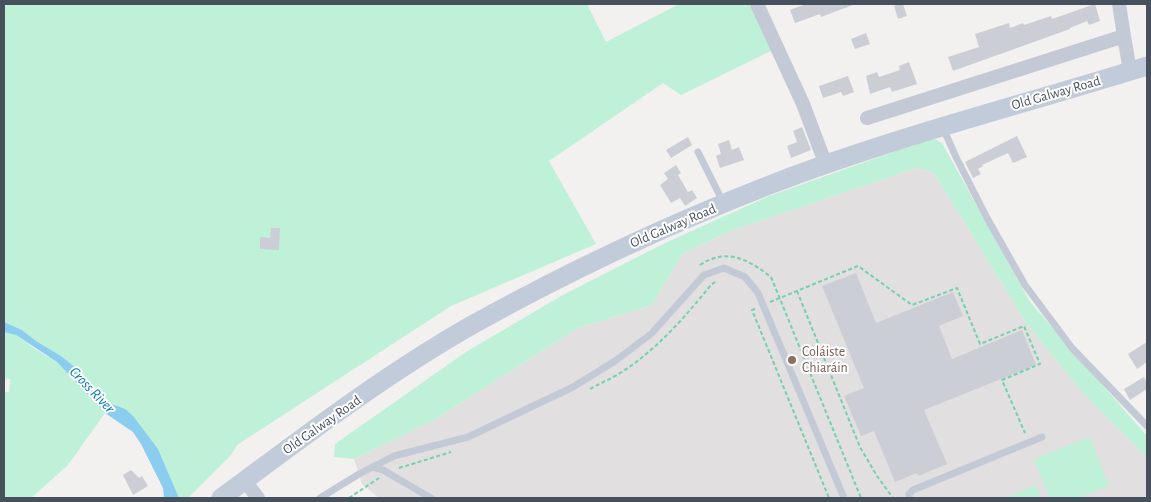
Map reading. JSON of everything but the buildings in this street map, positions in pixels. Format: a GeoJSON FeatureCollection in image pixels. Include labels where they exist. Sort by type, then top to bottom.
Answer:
{"type":"FeatureCollection","features":[{"type":"Feature","properties":{"kind":"main road","name":"Old Galway Road"},"geometry":{"type":"LineString","coordinates":[[221,498],[386,380],[472,325],[620,249],[771,184],[943,127],[1139,69]]}},
{"type":"Feature","properties":{"kind":"street"},"geometry":{"type":"LineString","coordinates":[[757,4],[803,104],[826,165]]}},
{"type":"Feature","properties":{"kind":"street"},"geometry":{"type":"LineString","coordinates":[[1118,4],[1124,36],[1139,69]]}},
{"type":"Feature","properties":{"kind":"street"},"geometry":{"type":"LineString","coordinates":[[867,118],[1124,36]]}},
{"type":"Feature","properties":{"kind":"street"},"geometry":{"type":"LineString","coordinates":[[245,481],[258,498]]}},
{"type":"Feature","properties":{"kind":"lane"},"geometry":{"type":"LineString","coordinates":[[943,127],[987,218],[1025,285],[1072,348],[1146,424]]}},
{"type":"Feature","properties":{"kind":"lane"},"geometry":{"type":"LineString","coordinates":[[698,152],[724,204]]}},
{"type":"Feature","properties":{"kind":"lane"},"geometry":{"type":"LineString","coordinates":[[320,498],[394,456],[468,436],[573,386],[614,361],[651,334],[704,275],[724,268],[745,277],[758,293],[844,498]]}},
{"type":"Feature","properties":{"kind":"lane"},"geometry":{"type":"LineString","coordinates":[[909,498],[909,494],[913,490],[1042,437]]}},
{"type":"Feature","properties":{"kind":"lane"},"geometry":{"type":"LineString","coordinates":[[372,467],[387,473],[431,498]]}},
{"type":"Feature","properties":{"kind":"path"},"geometry":{"type":"LineString","coordinates":[[696,269],[708,260],[722,256],[737,257],[754,264],[772,277],[861,498]]}},
{"type":"Feature","properties":{"kind":"path"},"geometry":{"type":"LineString","coordinates":[[830,498],[752,310],[858,266],[912,306],[957,288],[980,344],[1024,326],[1040,364],[1002,380],[1029,442]]}},
{"type":"Feature","properties":{"kind":"path"},"geometry":{"type":"LineString","coordinates":[[797,291],[860,447],[877,476],[894,498]]}},
{"type":"Feature","properties":{"kind":"path"},"geometry":{"type":"LineString","coordinates":[[349,498],[387,473]]}},
{"type":"Feature","properties":{"kind":"shaded area","name":"Coláiste Chiaráin"},"geometry":{"type":"Polygon","coordinates":[[[917,168],[934,173],[1026,323],[1082,392],[1147,458],[1147,498],[379,498],[362,484],[354,459],[434,420],[578,328],[652,305],[682,254],[735,229],[917,168]]]}},
{"type":"Feature","properties":{"kind":"green space"},"geometry":{"type":"Polygon","coordinates":[[[8,4],[587,4],[606,42],[679,4],[749,4],[775,49],[681,95],[663,83],[549,161],[596,244],[451,306],[237,445],[231,455],[188,498],[179,498],[158,449],[116,405],[107,402],[97,395],[91,385],[61,356],[22,330],[4,322],[4,7],[8,4]]]}},
{"type":"Feature","properties":{"kind":"green space"},"geometry":{"type":"Polygon","coordinates":[[[933,138],[942,143],[1030,302],[1147,436],[1147,458],[1082,392],[1026,323],[934,173],[917,168],[735,229],[682,254],[652,305],[578,328],[434,420],[354,459],[334,457],[335,444],[466,352],[561,296],[665,243],[769,196],[933,138]]]}},
{"type":"Feature","properties":{"kind":"green space"},"geometry":{"type":"Polygon","coordinates":[[[4,332],[16,335],[57,362],[105,413],[68,465],[31,498],[4,498],[4,392],[9,392],[10,379],[4,378],[4,332]]]}},
{"type":"Feature","properties":{"kind":"green space"},"geometry":{"type":"Polygon","coordinates":[[[1090,437],[1109,486],[1078,498],[1050,498],[1034,459],[1090,437]]]}},
{"type":"Feature","properties":{"kind":"green space"},"geometry":{"type":"Polygon","coordinates":[[[1036,485],[1041,498],[1004,498],[1036,485]]]}},
{"type":"Feature","properties":{"kind":"water","name":"Cross River"},"geometry":{"type":"Polygon","coordinates":[[[4,322],[22,330],[61,356],[77,369],[97,395],[107,402],[125,409],[133,416],[158,449],[179,498],[164,498],[163,488],[133,432],[105,413],[57,362],[16,335],[4,332],[4,322]]]}},
{"type":"Feature","properties":{"kind":"place","name":"Coláiste Chiaráin"},"geometry":{"type":"Point","coordinates":[792,360]}}]}
